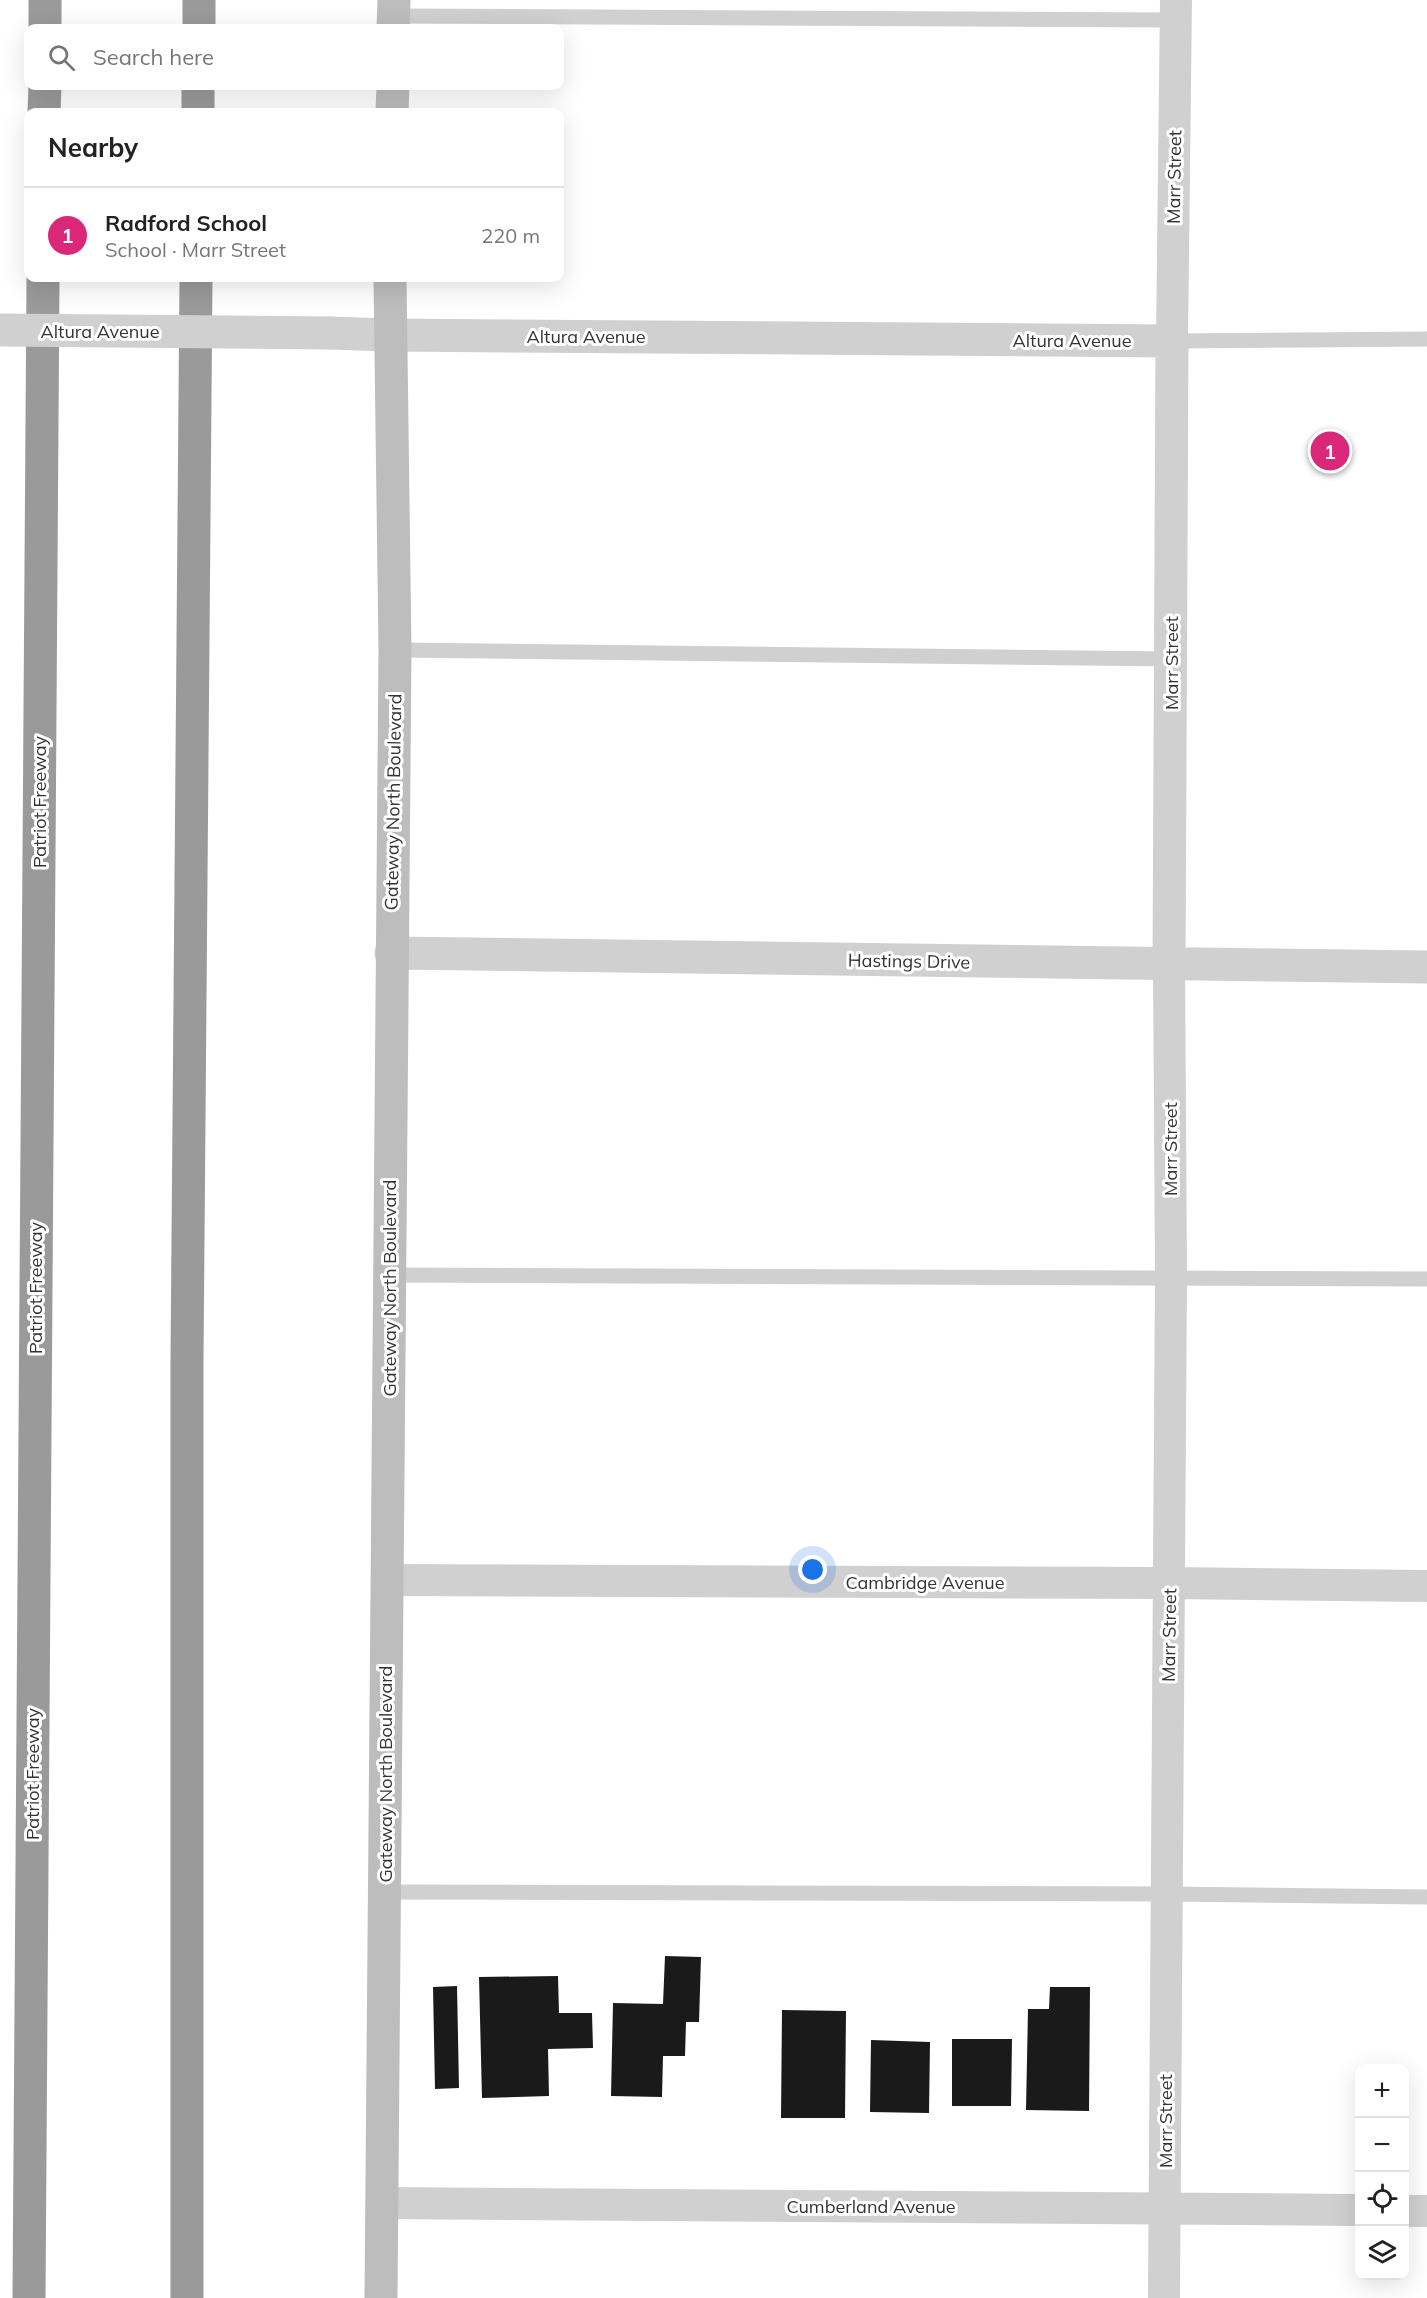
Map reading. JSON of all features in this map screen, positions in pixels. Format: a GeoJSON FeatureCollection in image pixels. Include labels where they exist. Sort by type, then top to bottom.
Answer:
{"type":"FeatureCollection","features":[{"type":"Feature","properties":{"kind":"highway"},"geometry":{"type":"LineString","coordinates":[[45,0],[45,24]]}},
{"type":"Feature","properties":{"kind":"highway"},"geometry":{"type":"LineString","coordinates":[[199,0],[199,24]]}},
{"type":"Feature","properties":{"kind":"highway"},"geometry":{"type":"LineString","coordinates":[[44,108],[45,90]]}},
{"type":"Feature","properties":{"kind":"highway"},"geometry":{"type":"LineString","coordinates":[[198,90],[198,108]]}},
{"type":"Feature","properties":{"kind":"highway","name":"Patriot Freeway"},"geometry":{"type":"LineString","coordinates":[[29,2298],[43,282]]}},
{"type":"Feature","properties":{"kind":"highway"},"geometry":{"type":"LineString","coordinates":[[187,2298],[187,1348],[196,282]]}},
{"type":"Feature","properties":{"kind":"main road"},"geometry":{"type":"LineString","coordinates":[[392,108],[393,90]]}},
{"type":"Feature","properties":{"kind":"main road","name":"Gateway North Boulevard"},"geometry":{"type":"LineString","coordinates":[[381,2298],[395,650],[390,282]]}},
{"type":"Feature","properties":{"kind":"street","name":"Marr Street"},"geometry":{"type":"LineString","coordinates":[[1164,2298],[1171,1276],[1169,964],[1172,340],[1176,10]]}},
{"type":"Feature","properties":{"kind":"street","name":"Altura Avenue"},"geometry":{"type":"LineString","coordinates":[[0,330],[1172,340]]}},
{"type":"Feature","properties":{"kind":"street","name":"Hastings Drive"},"geometry":{"type":"LineString","coordinates":[[392,953],[1427,967]]}},
{"type":"Feature","properties":{"kind":"street","name":"Cambridge Avenue"},"geometry":{"type":"LineString","coordinates":[[387,1580],[1169,1582],[1427,1586]]}},
{"type":"Feature","properties":{"kind":"street","name":"Cumberland Avenue"},"geometry":{"type":"LineString","coordinates":[[382,2203],[1355,2210]]}},
{"type":"Feature","properties":{"kind":"street"},"geometry":{"type":"LineString","coordinates":[[1409,2211],[1427,2211]]}},
{"type":"Feature","properties":{"kind":"lane"},"geometry":{"type":"LineString","coordinates":[[394,15],[1176,10]]}},
{"type":"Feature","properties":{"kind":"lane"},"geometry":{"type":"LineString","coordinates":[[1172,340],[1427,339]]}},
{"type":"Feature","properties":{"kind":"lane"},"geometry":{"type":"LineString","coordinates":[[395,650],[1172,659]]}},
{"type":"Feature","properties":{"kind":"lane"},"geometry":{"type":"LineString","coordinates":[[389,1275],[1171,1276],[1427,1279]]}},
{"type":"Feature","properties":{"kind":"lane"},"geometry":{"type":"LineString","coordinates":[[385,1892],[1427,1897]]}},
{"type":"Feature","properties":{"kind":"building"},"geometry":{"type":"Polygon","coordinates":[[[665,1956],[701,1957],[699,2022],[686,2022],[685,2056],[663,2056],[662,2097],[611,2096],[613,2003],[663,2004],[665,1956]]]}},
{"type":"Feature","properties":{"kind":"building"},"geometry":{"type":"Polygon","coordinates":[[[558,1976],[559,2013],[592,2013],[593,2048],[548,2049],[549,2096],[482,2098],[479,1977],[558,1976]]]}},
{"type":"Feature","properties":{"kind":"building"},"geometry":{"type":"Polygon","coordinates":[[[457,1986],[459,2088],[435,2089],[433,1987],[457,1986]]]}},
{"type":"Feature","properties":{"kind":"building"},"geometry":{"type":"Polygon","coordinates":[[[1050,1987],[1090,1987],[1089,2111],[1026,2110],[1028,2009],[1049,2009],[1050,1987]]]}},
{"type":"Feature","properties":{"kind":"building"},"geometry":{"type":"Polygon","coordinates":[[[782,2010],[846,2011],[845,2118],[781,2118],[782,2010]]]}},
{"type":"Feature","properties":{"kind":"building"},"geometry":{"type":"Polygon","coordinates":[[[952,2039],[1012,2039],[1011,2106],[952,2106],[952,2039]]]}},
{"type":"Feature","properties":{"kind":"building"},"geometry":{"type":"Polygon","coordinates":[[[871,2040],[930,2042],[929,2113],[870,2112],[871,2040]]]}},
{"type":"Feature","properties":{"kind":"place","name":"Radford School"},"geometry":{"type":"Point","coordinates":[1330,451]}}]}
